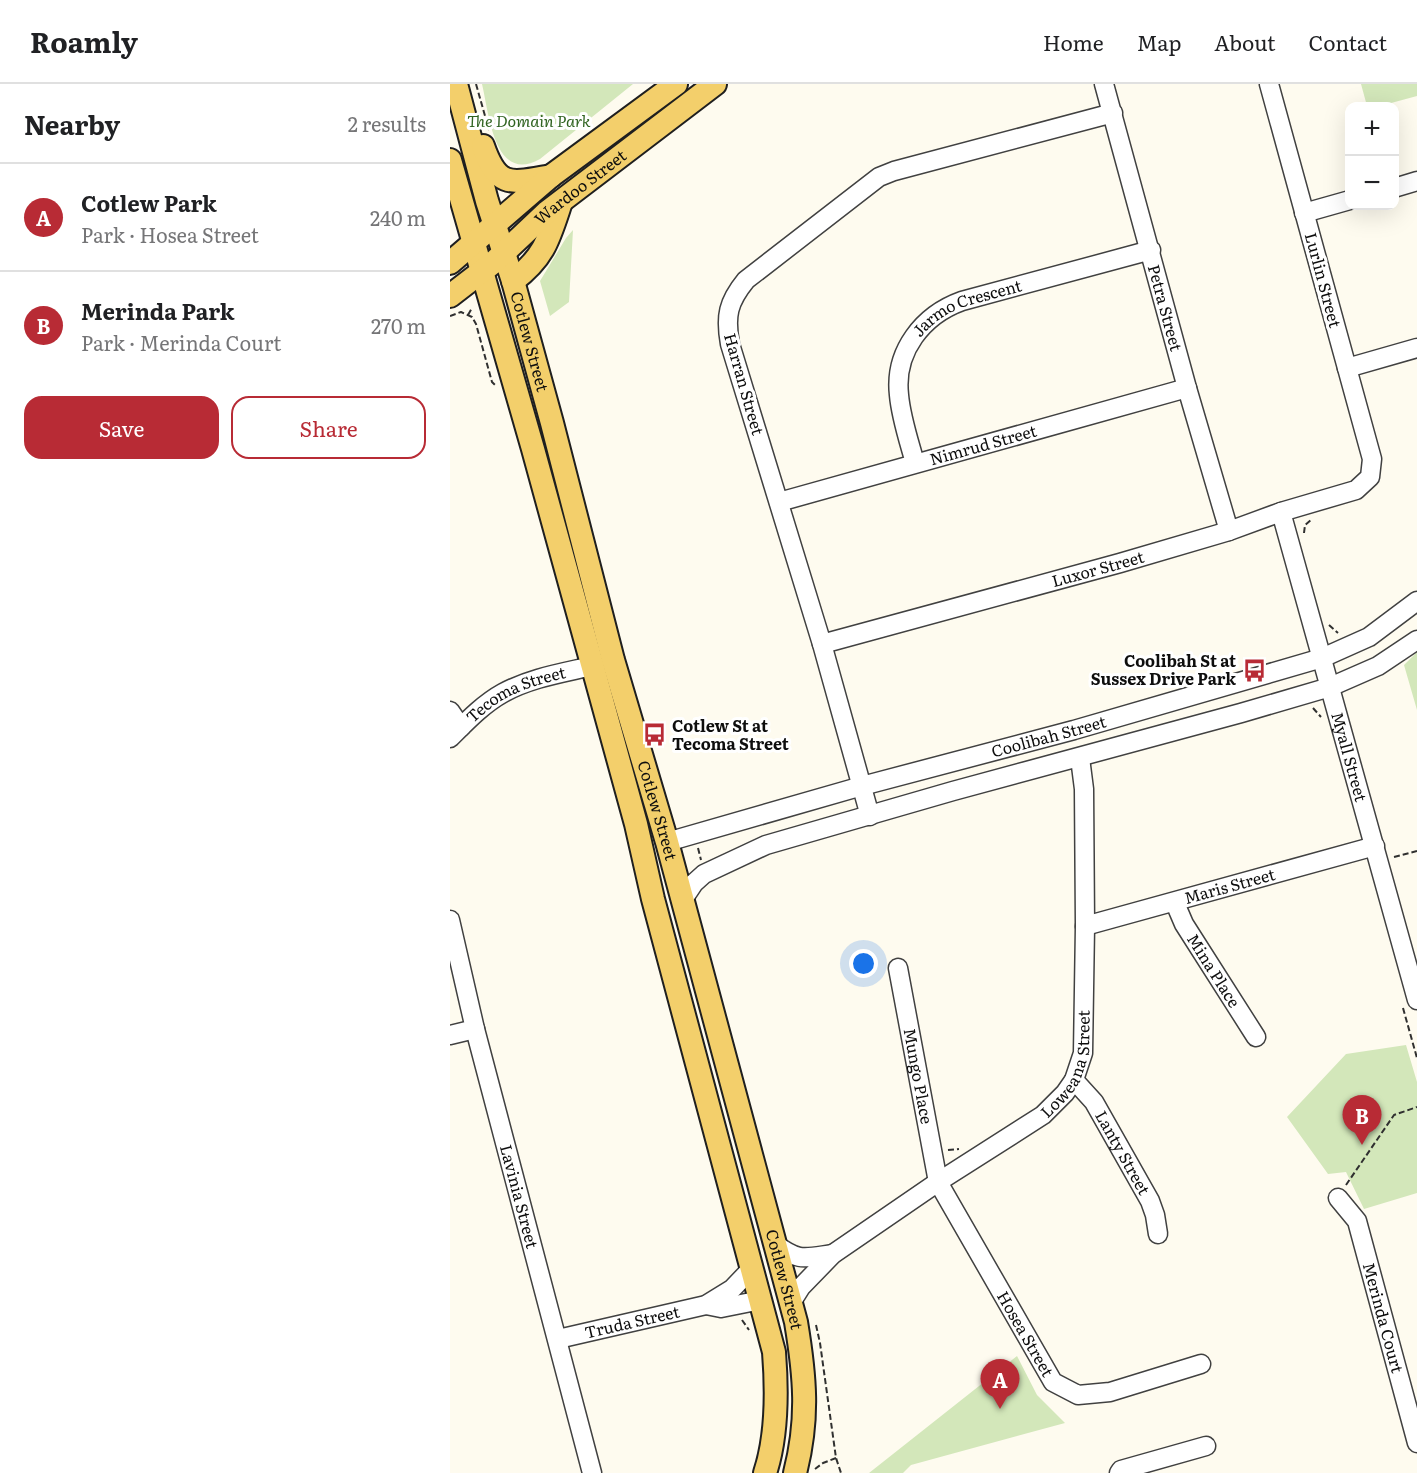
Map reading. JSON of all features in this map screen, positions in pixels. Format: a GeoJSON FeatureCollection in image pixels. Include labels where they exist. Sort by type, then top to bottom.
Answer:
{"type":"FeatureCollection","features":[{"type":"Feature","properties":{"kind":"main road","name":"Cotlew Street"},"geometry":{"type":"LineString","coordinates":[[456,84],[513,281],[613,660],[667,842],[791,1303],[802,1359],[805,1400],[804,1430],[795,1473]]}},
{"type":"Feature","properties":{"kind":"main road","name":"Wardoo Street"},"geometry":{"type":"LineString","coordinates":[[450,263],[551,176],[676,84]]}},
{"type":"Feature","properties":{"kind":"main road","name":"Wardoo Street"},"geometry":{"type":"LineString","coordinates":[[450,296],[561,202],[715,84]]}},
{"type":"Feature","properties":{"kind":"main road"},"geometry":{"type":"LineString","coordinates":[[465,115],[479,134],[491,167],[500,178],[523,181],[551,176]]}},
{"type":"Feature","properties":{"kind":"main road","name":"Cotlew Street"},"geometry":{"type":"LineString","coordinates":[[450,160],[636,824],[653,899],[774,1352],[776,1380],[770,1460],[765,1473]]}},
{"type":"Feature","properties":{"kind":"main road"},"geometry":{"type":"LineString","coordinates":[[513,281],[529,269],[547,245],[561,202]]}},
{"type":"Feature","properties":{"kind":"main road"},"geometry":{"type":"LineString","coordinates":[[450,231],[457,225],[464,210]]}},
{"type":"Feature","properties":{"kind":"main road"},"geometry":{"type":"LineString","coordinates":[[653,899],[656,881],[650,858],[656,848],[667,842]]}},
{"type":"Feature","properties":{"kind":"main road"},"geometry":{"type":"LineString","coordinates":[[761,1300],[772,1290],[774,1283],[775,1275],[767,1245],[773,1237]]}},
{"type":"Feature","properties":{"kind":"street","name":"Petra Street"},"geometry":{"type":"LineString","coordinates":[[1104,84],[1187,388],[1229,531]]}},
{"type":"Feature","properties":{"kind":"street","name":"Lurlin Street"},"geometry":{"type":"LineString","coordinates":[[1269,84],[1372,459],[1370,477]]}},
{"type":"Feature","properties":{"kind":"street","name":"Harran Street"},"geometry":{"type":"LineString","coordinates":[[870,816],[822,645],[730,344],[727,331],[728,312],[732,300],[746,280],[871,183],[888,173],[1113,113]]}},
{"type":"Feature","properties":{"kind":"street"},"geometry":{"type":"LineString","coordinates":[[1399,187],[1417,181]]}},
{"type":"Feature","properties":{"kind":"street"},"geometry":{"type":"LineString","coordinates":[[1304,213],[1345,201]]}},
{"type":"Feature","properties":{"kind":"street","name":"Jarmo Crescent"},"geometry":{"type":"LineString","coordinates":[[915,463],[901,408],[898,379],[903,355],[914,335],[931,317],[940,310],[962,301],[1150,250]]}},
{"type":"Feature","properties":{"kind":"street"},"geometry":{"type":"LineString","coordinates":[[1347,368],[1417,348]]}},
{"type":"Feature","properties":{"kind":"street","name":"Nimrud Street"},"geometry":{"type":"LineString","coordinates":[[778,502],[1187,388]]}},
{"type":"Feature","properties":{"kind":"street","name":"Luxor Street"},"geometry":{"type":"LineString","coordinates":[[822,645],[1229,531],[1281,512],[1356,490],[1370,477]]}},
{"type":"Feature","properties":{"kind":"street","name":"Myall Street"},"geometry":{"type":"LineString","coordinates":[[1281,512],[1417,1000]]}},
{"type":"Feature","properties":{"kind":"street","name":"Coolibah Street"},"geometry":{"type":"LineString","coordinates":[[667,842],[862,786],[1074,730],[1322,658],[1369,637],[1417,601]]}},
{"type":"Feature","properties":{"kind":"street","name":"Coolibah Street"},"geometry":{"type":"LineString","coordinates":[[682,902],[699,878],[766,845],[1330,687],[1378,666],[1417,640]]}},
{"type":"Feature","properties":{"kind":"street","name":"Tecoma Street"},"geometry":{"type":"LineString","coordinates":[[456,732],[502,693],[530,682],[592,666]]}},
{"type":"Feature","properties":{"kind":"street"},"geometry":{"type":"LineString","coordinates":[[450,711],[456,732]]}},
{"type":"Feature","properties":{"kind":"street","name":"Loweana Street"},"geometry":{"type":"LineString","coordinates":[[791,1303],[801,1287],[832,1254],[938,1182],[1043,1115],[1074,1080],[1083,1053],[1084,789],[1080,758]]}},
{"type":"Feature","properties":{"kind":"street","name":"Maris Street"},"geometry":{"type":"LineString","coordinates":[[1085,926],[1376,854]]}},
{"type":"Feature","properties":{"kind":"street","name":"Mina Place"},"geometry":{"type":"LineString","coordinates":[[1175,903],[1184,924],[1256,1037]]}},
{"type":"Feature","properties":{"kind":"street","name":"Lavinia Street"},"geometry":{"type":"LineString","coordinates":[[450,920],[475,1029],[592,1473]]}},
{"type":"Feature","properties":{"kind":"street","name":"Mungo Place"},"geometry":{"type":"LineString","coordinates":[[898,968],[938,1182]]}},
{"type":"Feature","properties":{"kind":"street"},"geometry":{"type":"LineString","coordinates":[[450,1035],[475,1029]]}},
{"type":"Feature","properties":{"kind":"street","name":"Lanty Street"},"geometry":{"type":"LineString","coordinates":[[1074,1080],[1094,1102],[1150,1201],[1158,1234]]}},
{"type":"Feature","properties":{"kind":"street","name":"Hosea Street"},"geometry":{"type":"LineString","coordinates":[[938,1182],[1053,1382],[1078,1395],[1110,1392],[1201,1364]]}},
{"type":"Feature","properties":{"kind":"street","name":"Merinda Court"},"geometry":{"type":"LineString","coordinates":[[1338,1198],[1357,1221],[1417,1443]]}},
{"type":"Feature","properties":{"kind":"street","name":"Loweana Street"},"geometry":{"type":"LineString","coordinates":[[773,1237],[796,1257],[832,1254]]}},
{"type":"Feature","properties":{"kind":"street","name":"Truda Street"},"geometry":{"type":"LineString","coordinates":[[558,1339],[706,1305],[732,1289],[753,1267]]}},
{"type":"Feature","properties":{"kind":"street","name":"Truda Street"},"geometry":{"type":"LineString","coordinates":[[706,1305],[721,1308],[761,1300]]}},
{"type":"Feature","properties":{"kind":"street"},"geometry":{"type":"LineString","coordinates":[[1119,1473],[1121,1470],[1206,1446]]}},
{"type":"Feature","properties":{"kind":"path"},"geometry":{"type":"LineString","coordinates":[[476,84],[492,139]]}},
{"type":"Feature","properties":{"kind":"path"},"geometry":{"type":"LineString","coordinates":[[468,315],[472,308]]}},
{"type":"Feature","properties":{"kind":"path"},"geometry":{"type":"LineString","coordinates":[[1307,543],[1305,525],[1319,515]]}},
{"type":"Feature","properties":{"kind":"path"},"geometry":{"type":"LineString","coordinates":[[1327,616],[1329,626],[1341,634]]}},
{"type":"Feature","properties":{"kind":"path"},"geometry":{"type":"LineString","coordinates":[[1310,707],[1319,712],[1322,718]]}},
{"type":"Feature","properties":{"kind":"path"},"geometry":{"type":"LineString","coordinates":[[696,842],[703,867]]}},
{"type":"Feature","properties":{"kind":"path"},"geometry":{"type":"LineString","coordinates":[[1376,854],[1417,851]]}},
{"type":"Feature","properties":{"kind":"path"},"geometry":{"type":"LineString","coordinates":[[1338,1198],[1394,1115],[1417,1107]]}},
{"type":"Feature","properties":{"kind":"path"},"geometry":{"type":"LineString","coordinates":[[948,1150],[967,1146]]}},
{"type":"Feature","properties":{"kind":"path"},"geometry":{"type":"LineString","coordinates":[[741,1315],[741,1320],[753,1337]]}},
{"type":"Feature","properties":{"kind":"path"},"geometry":{"type":"LineString","coordinates":[[815,1322],[836,1458],[841,1473]]}},
{"type":"Feature","properties":{"kind":"path"},"geometry":{"type":"LineString","coordinates":[[814,1473],[823,1463],[836,1458]]}},
{"type":"Feature","properties":{"kind":"green space","name":"The Domain Park"},"geometry":{"type":"Polygon","coordinates":[[[482,84],[633,84],[540,159],[525,164],[513,162],[503,154],[496,142],[482,84]]]}},
{"type":"Feature","properties":{"kind":"green space"},"geometry":{"type":"Polygon","coordinates":[[[1361,84],[1417,84],[1417,96],[1395,102],[1366,102],[1361,84]]]}},
{"type":"Feature","properties":{"kind":"green space"},"geometry":{"type":"Polygon","coordinates":[[[573,230],[569,302],[550,316],[540,281],[573,230]]]}},
{"type":"Feature","properties":{"kind":"green space"},"geometry":{"type":"Polygon","coordinates":[[[1417,652],[1417,710],[1404,665],[1417,652]]]}},
{"type":"Feature","properties":{"kind":"green space"},"geometry":{"type":"Polygon","coordinates":[[[1406,1045],[1417,1082],[1417,1193],[1364,1209],[1346,1172],[1328,1174],[1287,1117],[1346,1054],[1406,1045]]]}},
{"type":"Feature","properties":{"kind":"green space"},"geometry":{"type":"Polygon","coordinates":[[[1017,1356],[1037,1395],[1065,1423],[911,1465],[903,1473],[869,1473],[1017,1356]]]}},
{"type":"Feature","properties":{"kind":"place","name":"Coolibah St at Sussex Drive Park"},"geometry":{"type":"Point","coordinates":[1254,670]}},
{"type":"Feature","properties":{"kind":"place","name":"Cotlew St at Tecoma Street"},"geometry":{"type":"Point","coordinates":[654,735]}},
{"type":"Feature","properties":{"kind":"place","name":"Merinda Park"},"geometry":{"type":"Point","coordinates":[1362,1145]}},
{"type":"Feature","properties":{"kind":"place","name":"Cotlew Park"},"geometry":{"type":"Point","coordinates":[1000,1409]}}]}
